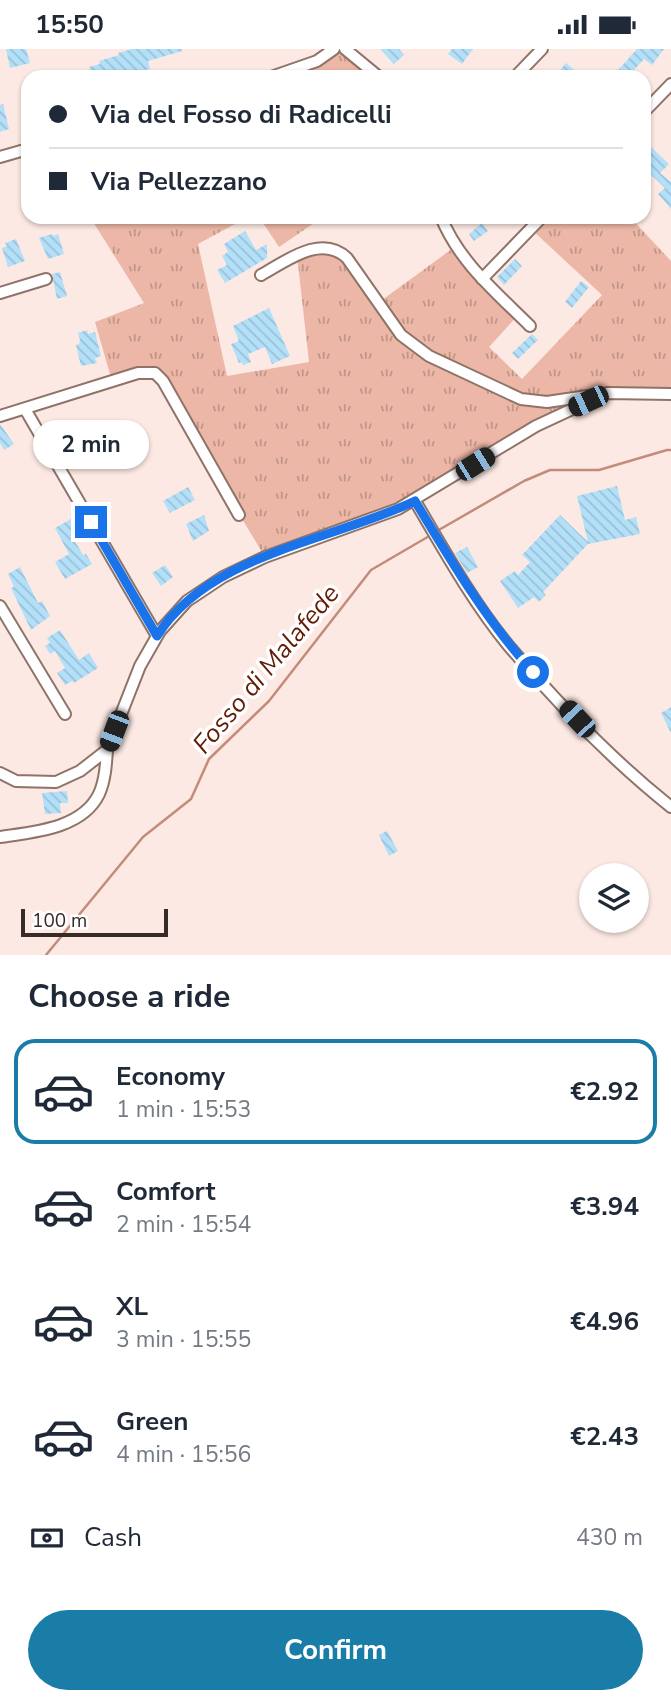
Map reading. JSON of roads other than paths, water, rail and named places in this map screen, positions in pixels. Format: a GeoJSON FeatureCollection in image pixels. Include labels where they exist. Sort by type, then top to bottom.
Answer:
{"type":"FeatureCollection","features":[{"type":"Feature","properties":{"kind":"street"},"geometry":{"type":"LineString","coordinates":[[290,70],[321,59],[334,49]]}},
{"type":"Feature","properties":{"kind":"street"},"geometry":{"type":"LineString","coordinates":[[345,49],[370,70]]}},
{"type":"Feature","properties":{"kind":"street"},"geometry":{"type":"LineString","coordinates":[[522,70],[542,49]]}},
{"type":"Feature","properties":{"kind":"street"},"geometry":{"type":"LineString","coordinates":[[651,105],[671,84]]}},
{"type":"Feature","properties":{"kind":"street"},"geometry":{"type":"LineString","coordinates":[[0,157],[21,151]]}},
{"type":"Feature","properties":{"kind":"street"},"geometry":{"type":"LineString","coordinates":[[444,224],[453,241],[482,279],[530,326]]}},
{"type":"Feature","properties":{"kind":"street"},"geometry":{"type":"LineString","coordinates":[[482,279],[535,224]]}},
{"type":"Feature","properties":{"kind":"street"},"geometry":{"type":"LineString","coordinates":[[261,275],[303,252],[324,248],[337,250],[347,258],[401,335],[429,356],[514,396],[531,401],[554,401],[607,393],[671,394]]}},
{"type":"Feature","properties":{"kind":"street"},"geometry":{"type":"LineString","coordinates":[[0,293],[46,279]]}},
{"type":"Feature","properties":{"kind":"street"},"geometry":{"type":"LineString","coordinates":[[0,416],[138,373],[155,373],[163,381],[239,515]]}},
{"type":"Feature","properties":{"kind":"street"},"geometry":{"type":"LineString","coordinates":[[0,837],[50,829],[88,809],[102,787],[107,750],[140,666],[157,636],[187,601],[223,577],[265,557],[374,519],[415,501],[536,426],[607,393]]}},
{"type":"Feature","properties":{"kind":"street"},"geometry":{"type":"LineString","coordinates":[[24,409],[157,636]]}},
{"type":"Feature","properties":{"kind":"street"},"geometry":{"type":"LineString","coordinates":[[415,501],[507,643],[592,735],[644,786],[671,807]]}},
{"type":"Feature","properties":{"kind":"street"},"geometry":{"type":"LineString","coordinates":[[0,606],[65,714]]}},
{"type":"Feature","properties":{"kind":"street"},"geometry":{"type":"LineString","coordinates":[[0,773],[16,781],[57,782],[80,771],[107,750]]}},
{"type":"Feature","properties":{"kind":"waterway"},"geometry":{"type":"LineString","coordinates":[[437,531],[524,481],[550,470],[599,470],[671,450]]}},
{"type":"Feature","properties":{"kind":"waterway","name":"Fosso di Malafede"},"geometry":{"type":"LineString","coordinates":[[46,955],[143,837],[191,799],[209,759],[269,701],[371,570],[431,535]]}}]}
